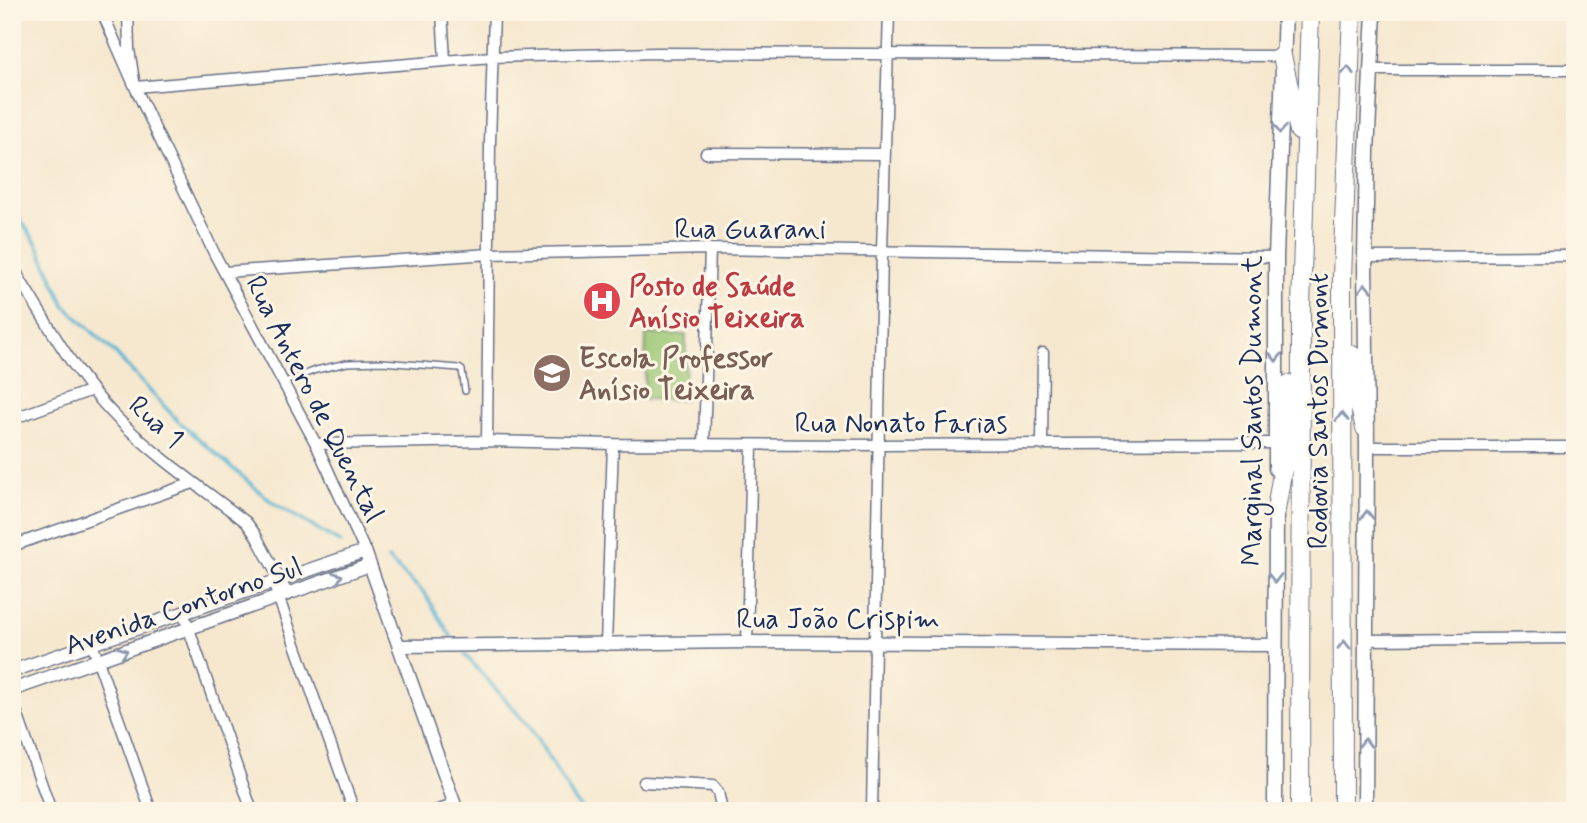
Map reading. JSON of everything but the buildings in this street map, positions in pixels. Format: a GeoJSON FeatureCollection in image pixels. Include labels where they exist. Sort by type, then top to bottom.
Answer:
{"type":"FeatureCollection","features":[{"type":"Feature","properties":{"kind":"highway","name":"Rodovia Santos Dumont"},"geometry":{"type":"LineString","coordinates":[[1300,811],[1301,308],[1310,12]]}},
{"type":"Feature","properties":{"kind":"highway","name":"Rodovia Santos Dumont"},"geometry":{"type":"LineString","coordinates":[[1343,811],[1342,278],[1352,12]]}},
{"type":"Feature","properties":{"kind":"highway"},"geometry":{"type":"LineString","coordinates":[[1282,56],[1304,152]]}},
{"type":"Feature","properties":{"kind":"highway"},"geometry":{"type":"LineString","coordinates":[[1342,278],[1353,373],[1365,428]]}},
{"type":"Feature","properties":{"kind":"highway"},"geometry":{"type":"LineString","coordinates":[[1276,510],[1287,442],[1289,380],[1301,308]]}},
{"type":"Feature","properties":{"kind":"main road","name":"Marginal Santos Dumont"},"geometry":{"type":"LineString","coordinates":[[1275,811],[1276,257],[1284,12]]}},
{"type":"Feature","properties":{"kind":"main road"},"geometry":{"type":"LineString","coordinates":[[1364,811],[1367,447],[1365,257],[1374,12]]}},
{"type":"Feature","properties":{"kind":"street"},"geometry":{"type":"LineString","coordinates":[[103,12],[135,86],[492,57],[657,53],[1282,56]]}},
{"type":"Feature","properties":{"kind":"street","name":"Rua Antero de Quental"},"geometry":{"type":"LineString","coordinates":[[128,12],[129,49],[135,86],[215,255],[316,444],[365,551],[456,808]]}},
{"type":"Feature","properties":{"kind":"street"},"geometry":{"type":"LineString","coordinates":[[442,12],[445,60]]}},
{"type":"Feature","properties":{"kind":"street"},"geometry":{"type":"LineString","coordinates":[[486,441],[495,12]]}},
{"type":"Feature","properties":{"kind":"street"},"geometry":{"type":"LineString","coordinates":[[872,811],[889,12]]}},
{"type":"Feature","properties":{"kind":"street"},"geometry":{"type":"LineString","coordinates":[[1371,70],[1575,70]]}},
{"type":"Feature","properties":{"kind":"street"},"geometry":{"type":"LineString","coordinates":[[706,153],[885,154]]}},
{"type":"Feature","properties":{"kind":"street"},"geometry":{"type":"LineString","coordinates":[[704,445],[710,249]]}},
{"type":"Feature","properties":{"kind":"street","name":"Rua Guarani"},"geometry":{"type":"LineString","coordinates":[[225,272],[490,254],[710,249],[1276,257]]}},
{"type":"Feature","properties":{"kind":"street"},"geometry":{"type":"LineString","coordinates":[[1365,257],[1575,256]]}},
{"type":"Feature","properties":{"kind":"street","name":"Rua 1"},"geometry":{"type":"LineString","coordinates":[[12,264],[92,390],[117,418],[193,482],[246,522],[284,597],[354,811]]}},
{"type":"Feature","properties":{"kind":"street"},"geometry":{"type":"LineString","coordinates":[[1042,445],[1043,353]]}},
{"type":"Feature","properties":{"kind":"street"},"geometry":{"type":"LineString","coordinates":[[12,419],[92,390]]}},
{"type":"Feature","properties":{"kind":"street","name":"Rua Nonato Farias"},"geometry":{"type":"LineString","coordinates":[[316,444],[486,441],[704,445],[1277,443]]}},
{"type":"Feature","properties":{"kind":"street"},"geometry":{"type":"LineString","coordinates":[[606,645],[613,444]]}},
{"type":"Feature","properties":{"kind":"street"},"geometry":{"type":"LineString","coordinates":[[747,642],[752,445]]}},
{"type":"Feature","properties":{"kind":"street"},"geometry":{"type":"LineString","coordinates":[[1367,447],[1575,446]]}},
{"type":"Feature","properties":{"kind":"street"},"geometry":{"type":"LineString","coordinates":[[12,546],[193,482]]}},
{"type":"Feature","properties":{"kind":"street","name":"Avenida Contorno Sul"},"geometry":{"type":"LineString","coordinates":[[12,671],[365,551]]}},
{"type":"Feature","properties":{"kind":"street","name":"Avenida Contorno Sul"},"geometry":{"type":"LineString","coordinates":[[12,690],[370,565]]}},
{"type":"Feature","properties":{"kind":"street"},"geometry":{"type":"LineString","coordinates":[[183,612],[252,811]]}},
{"type":"Feature","properties":{"kind":"street"},"geometry":{"type":"LineString","coordinates":[[1366,640],[1575,638]]}},
{"type":"Feature","properties":{"kind":"street","name":"Rua João Crispim"},"geometry":{"type":"LineString","coordinates":[[400,646],[747,642],[1275,645]]}},
{"type":"Feature","properties":{"kind":"street"},"geometry":{"type":"LineString","coordinates":[[92,643],[151,811]]}},
{"type":"Feature","properties":{"kind":"street"},"geometry":{"type":"LineString","coordinates":[[12,699],[51,811]]}},
{"type":"Feature","properties":{"kind":"street"},"geometry":{"type":"LineString","coordinates":[[644,782],[713,786],[718,792],[722,811]]}},
{"type":"Feature","properties":{"kind":"street"},"geometry":{"type":"LineString","coordinates":[[435,811],[456,808]]}},
{"type":"Feature","properties":{"kind":"lane"},"geometry":{"type":"LineString","coordinates":[[282,383],[332,366],[382,362],[459,368],[462,370],[465,391]]}},
{"type":"Feature","properties":{"kind":"green space"},"geometry":{"type":"Polygon","coordinates":[[[646,334],[686,335],[685,400],[644,399],[646,334]]]}},
{"type":"Feature","properties":{"kind":"waterway"},"geometry":{"type":"LineString","coordinates":[[12,216],[17,215],[37,244],[65,306],[113,351],[178,421],[273,503],[341,543]]}},
{"type":"Feature","properties":{"kind":"waterway"},"geometry":{"type":"LineString","coordinates":[[388,559],[425,594],[452,638]]}},
{"type":"Feature","properties":{"kind":"waterway"},"geometry":{"type":"LineString","coordinates":[[465,655],[529,726],[575,801],[584,811]]}},
{"type":"Feature","properties":{"kind":"place","name":"Posto de Saúde Anísio Teixeira"},"geometry":{"type":"Point","coordinates":[602,301]}},
{"type":"Feature","properties":{"kind":"place","name":"Escola Professor Anísio Teixeira"},"geometry":{"type":"Point","coordinates":[552,373]}}]}
